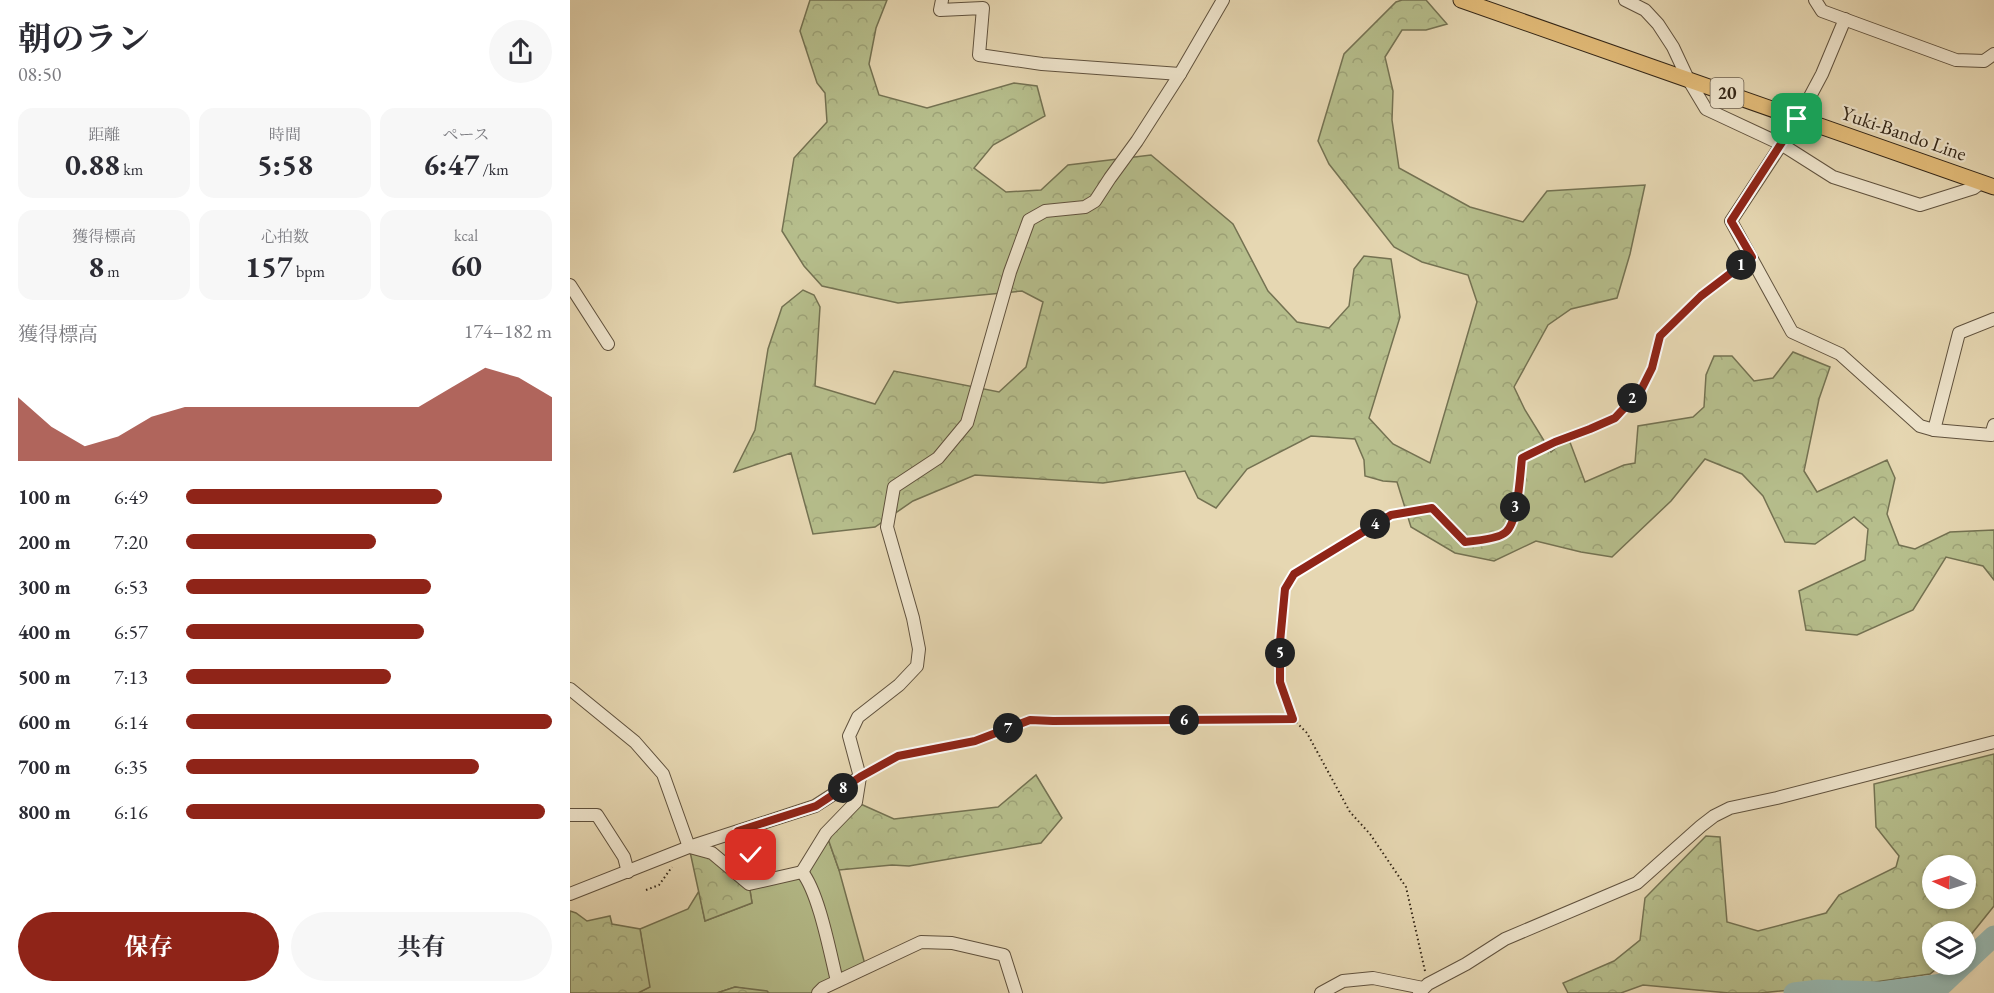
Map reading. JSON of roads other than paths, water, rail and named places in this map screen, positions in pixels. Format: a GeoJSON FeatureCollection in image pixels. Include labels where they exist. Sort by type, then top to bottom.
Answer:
{"type":"FeatureCollection","features":[{"type":"Feature","properties":{"kind":"main road","name":"Yuki-Bando Line"},"geometry":{"type":"LineString","coordinates":[[1461,0],[1991,186]]}},
{"type":"Feature","properties":{"kind":"street"},"geometry":{"type":"LineString","coordinates":[[942,0],[940,10],[983,8],[979,55],[1042,64],[1180,74]]}},
{"type":"Feature","properties":{"kind":"street"},"geometry":{"type":"LineString","coordinates":[[690,847],[712,853],[749,884],[802,872],[826,833],[856,802],[860,777],[849,736],[858,717],[899,685],[916,666],[919,650],[913,618],[887,527],[894,487],[938,458],[968,423],[1011,272],[1029,220],[1045,211],[1085,207],[1095,201],[1180,74],[1223,0]]}},
{"type":"Feature","properties":{"kind":"street"},"geometry":{"type":"LineString","coordinates":[[1625,0],[1645,10],[1658,24],[1706,109],[1781,144],[1833,177],[1920,205],[1974,188],[1991,186]]}},
{"type":"Feature","properties":{"kind":"street"},"geometry":{"type":"LineString","coordinates":[[1815,0],[1822,10],[1956,60],[1984,61],[1994,54]]}},
{"type":"Feature","properties":{"kind":"street"},"geometry":{"type":"LineString","coordinates":[[1845,19],[1822,74],[1797,119],[1731,221],[1792,332],[1840,354],[1920,426],[1934,430],[1991,435],[1994,425]]}},
{"type":"Feature","properties":{"kind":"street"},"geometry":{"type":"LineString","coordinates":[[570,285],[608,344]]}},
{"type":"Feature","properties":{"kind":"street"},"geometry":{"type":"LineString","coordinates":[[1934,430],[1959,333],[1994,319]]}},
{"type":"Feature","properties":{"kind":"street"},"geometry":{"type":"LineString","coordinates":[[570,689],[635,742],[663,774],[690,847]]}},
{"type":"Feature","properties":{"kind":"street"},"geometry":{"type":"LineString","coordinates":[[1321,993],[1343,981],[1373,978],[1423,988],[1505,939],[1636,883],[1701,826],[1730,808],[1994,742]]}},
{"type":"Feature","properties":{"kind":"street"},"geometry":{"type":"LineString","coordinates":[[570,894],[690,847],[816,806],[860,777]]}},
{"type":"Feature","properties":{"kind":"street"},"geometry":{"type":"LineString","coordinates":[[570,815],[597,815],[624,858],[628,872]]}},
{"type":"Feature","properties":{"kind":"street"},"geometry":{"type":"LineString","coordinates":[[802,872],[807,878],[823,924],[837,981]]}},
{"type":"Feature","properties":{"kind":"street"},"geometry":{"type":"LineString","coordinates":[[818,993],[837,981],[921,942],[952,943],[1004,955],[1016,993]]}},
{"type":"Feature","properties":{"kind":"waterway"},"geometry":{"type":"LineString","coordinates":[[1976,953],[1994,936]]}},
{"type":"Feature","properties":{"kind":"waterway"},"geometry":{"type":"LineString","coordinates":[[1794,993],[1819,990],[1881,992],[1943,984],[1952,975]]}}]}
